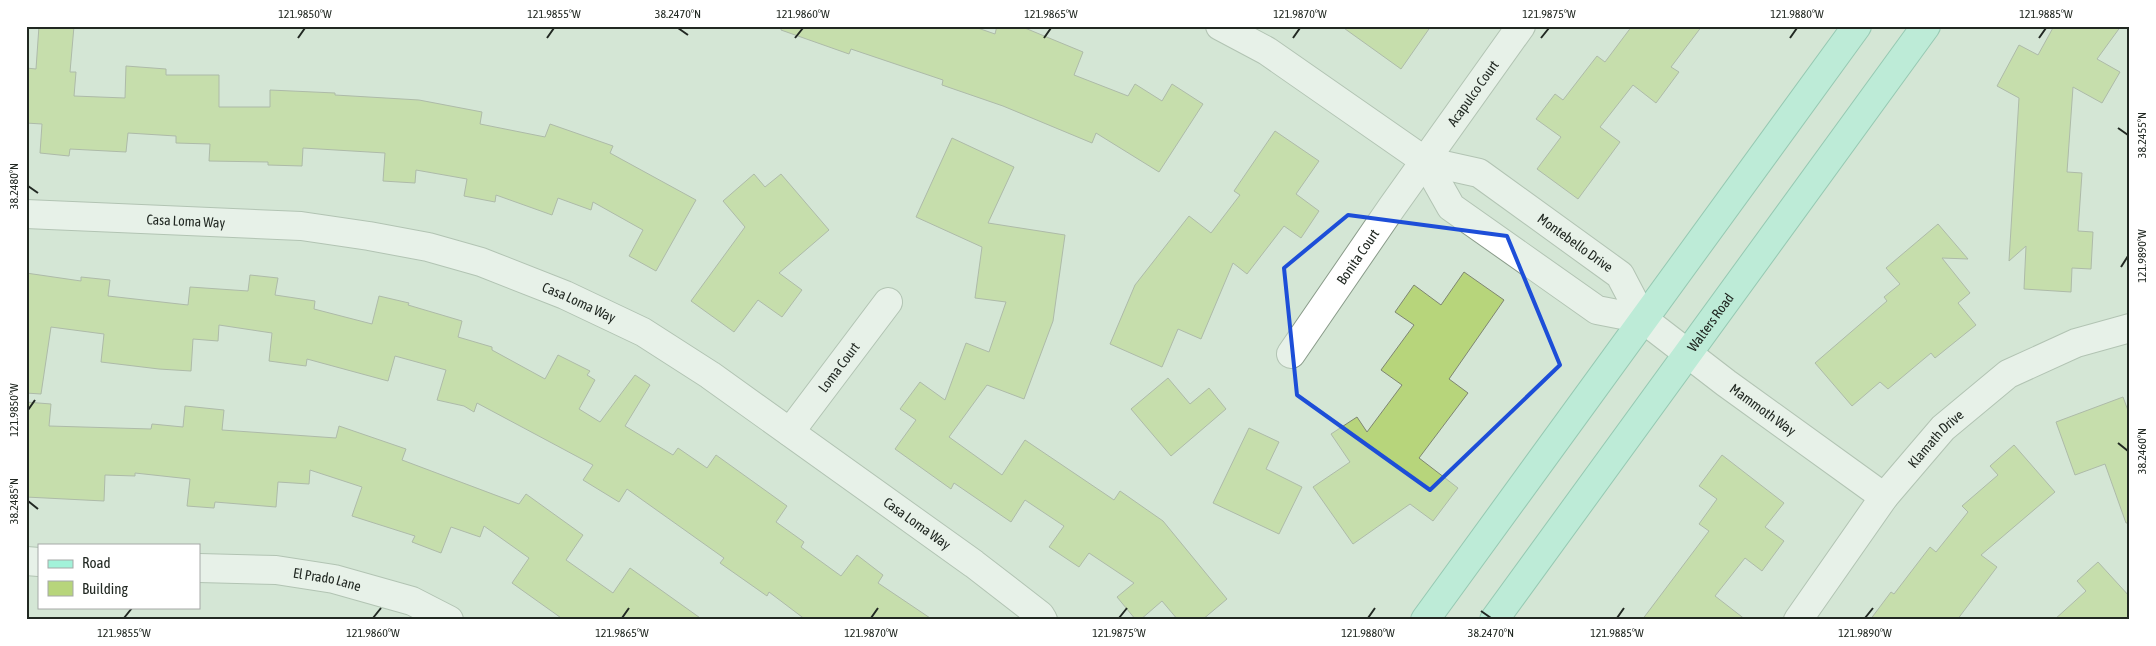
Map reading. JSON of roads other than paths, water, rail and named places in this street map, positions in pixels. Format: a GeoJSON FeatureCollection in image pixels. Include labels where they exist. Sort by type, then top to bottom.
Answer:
{"type":"FeatureCollection","features":[{"type":"Feature","properties":{"kind":"main road"},"geometry":{"type":"LineString","coordinates":[[1425,620],[1857,26]]}},
{"type":"Feature","properties":{"kind":"main road","name":"Walters Road"},"geometry":{"type":"LineString","coordinates":[[1494,620],[1926,26]]}},
{"type":"Feature","properties":{"kind":"street","name":"Montebello Drive"},"geometry":{"type":"LineString","coordinates":[[1220,26],[1268,51],[1425,161],[1480,174],[1620,275],[1643,319]]}},
{"type":"Feature","properties":{"kind":"street","name":"Acapulco Court"},"geometry":{"type":"LineString","coordinates":[[1425,161],[1521,26]]}},
{"type":"Feature","properties":{"kind":"street","name":"Montebello Drive"},"geometry":{"type":"LineString","coordinates":[[1425,161],[1451,207],[1597,310],[1643,319]]}},
{"type":"Feature","properties":{"kind":"street","name":"Bonita Court"},"geometry":{"type":"LineString","coordinates":[[1291,354],[1425,161]]}},
{"type":"Feature","properties":{"kind":"street","name":"Casa Loma Way"},"geometry":{"type":"LineString","coordinates":[[26,214],[301,226],[412,244],[481,262],[565,295],[643,332],[710,375],[974,564],[1040,615],[1043,620]]}},
{"type":"Feature","properties":{"kind":"street","name":"Loma Court"},"geometry":{"type":"LineString","coordinates":[[790,432],[888,302]]}},
{"type":"Feature","properties":{"kind":"street","name":"Mammoth Way"},"geometry":{"type":"LineString","coordinates":[[1643,319],[1726,383],[1884,497]]}},
{"type":"Feature","properties":{"kind":"street","name":"Klamath Drive"},"geometry":{"type":"LineString","coordinates":[[1798,620],[1884,497],[1943,428],[2008,374],[2076,343],[2130,328]]}},
{"type":"Feature","properties":{"kind":"street","name":"El Prado Lane"},"geometry":{"type":"LineString","coordinates":[[200,568],[276,570],[334,579],[412,601],[449,620]]}}]}
